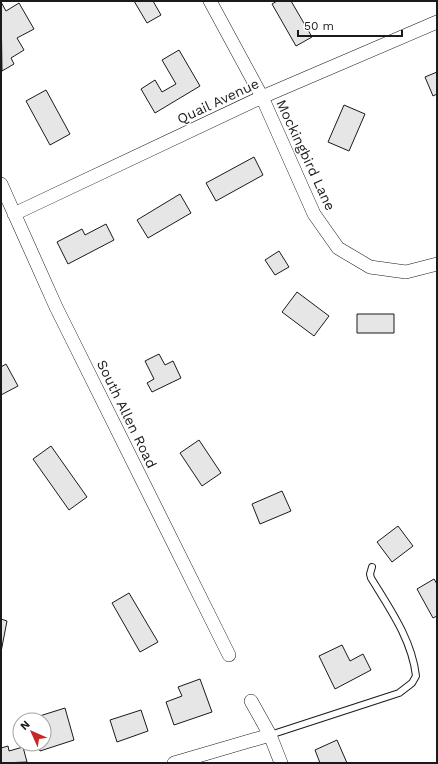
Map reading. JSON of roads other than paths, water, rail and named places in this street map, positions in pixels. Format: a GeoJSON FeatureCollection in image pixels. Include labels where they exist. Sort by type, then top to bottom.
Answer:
{"type":"FeatureCollection","features":[{"type":"Feature","properties":{"kind":"street","name":"Mockingbird Lane"},"geometry":{"type":"LineString","coordinates":[[210,1],[262,97],[314,214],[338,248],[370,267],[406,272],[437,264]]}},
{"type":"Feature","properties":{"kind":"street","name":"Quail Avenue"},"geometry":{"type":"LineString","coordinates":[[14,214],[262,97],[437,22]]}},
{"type":"Feature","properties":{"kind":"street","name":"South Allen Road"},"geometry":{"type":"LineString","coordinates":[[1,184],[56,307],[229,655]]}},
{"type":"Feature","properties":{"kind":"street"},"geometry":{"type":"LineString","coordinates":[[251,701],[270,735],[281,763]]}},
{"type":"Feature","properties":{"kind":"street"},"geometry":{"type":"LineString","coordinates":[[174,763],[270,735]]}},
{"type":"Feature","properties":{"kind":"lane"},"geometry":{"type":"LineString","coordinates":[[270,735],[399,693],[412,683],[416,676],[410,648],[402,630],[371,578],[370,574],[372,566]]}}]}
